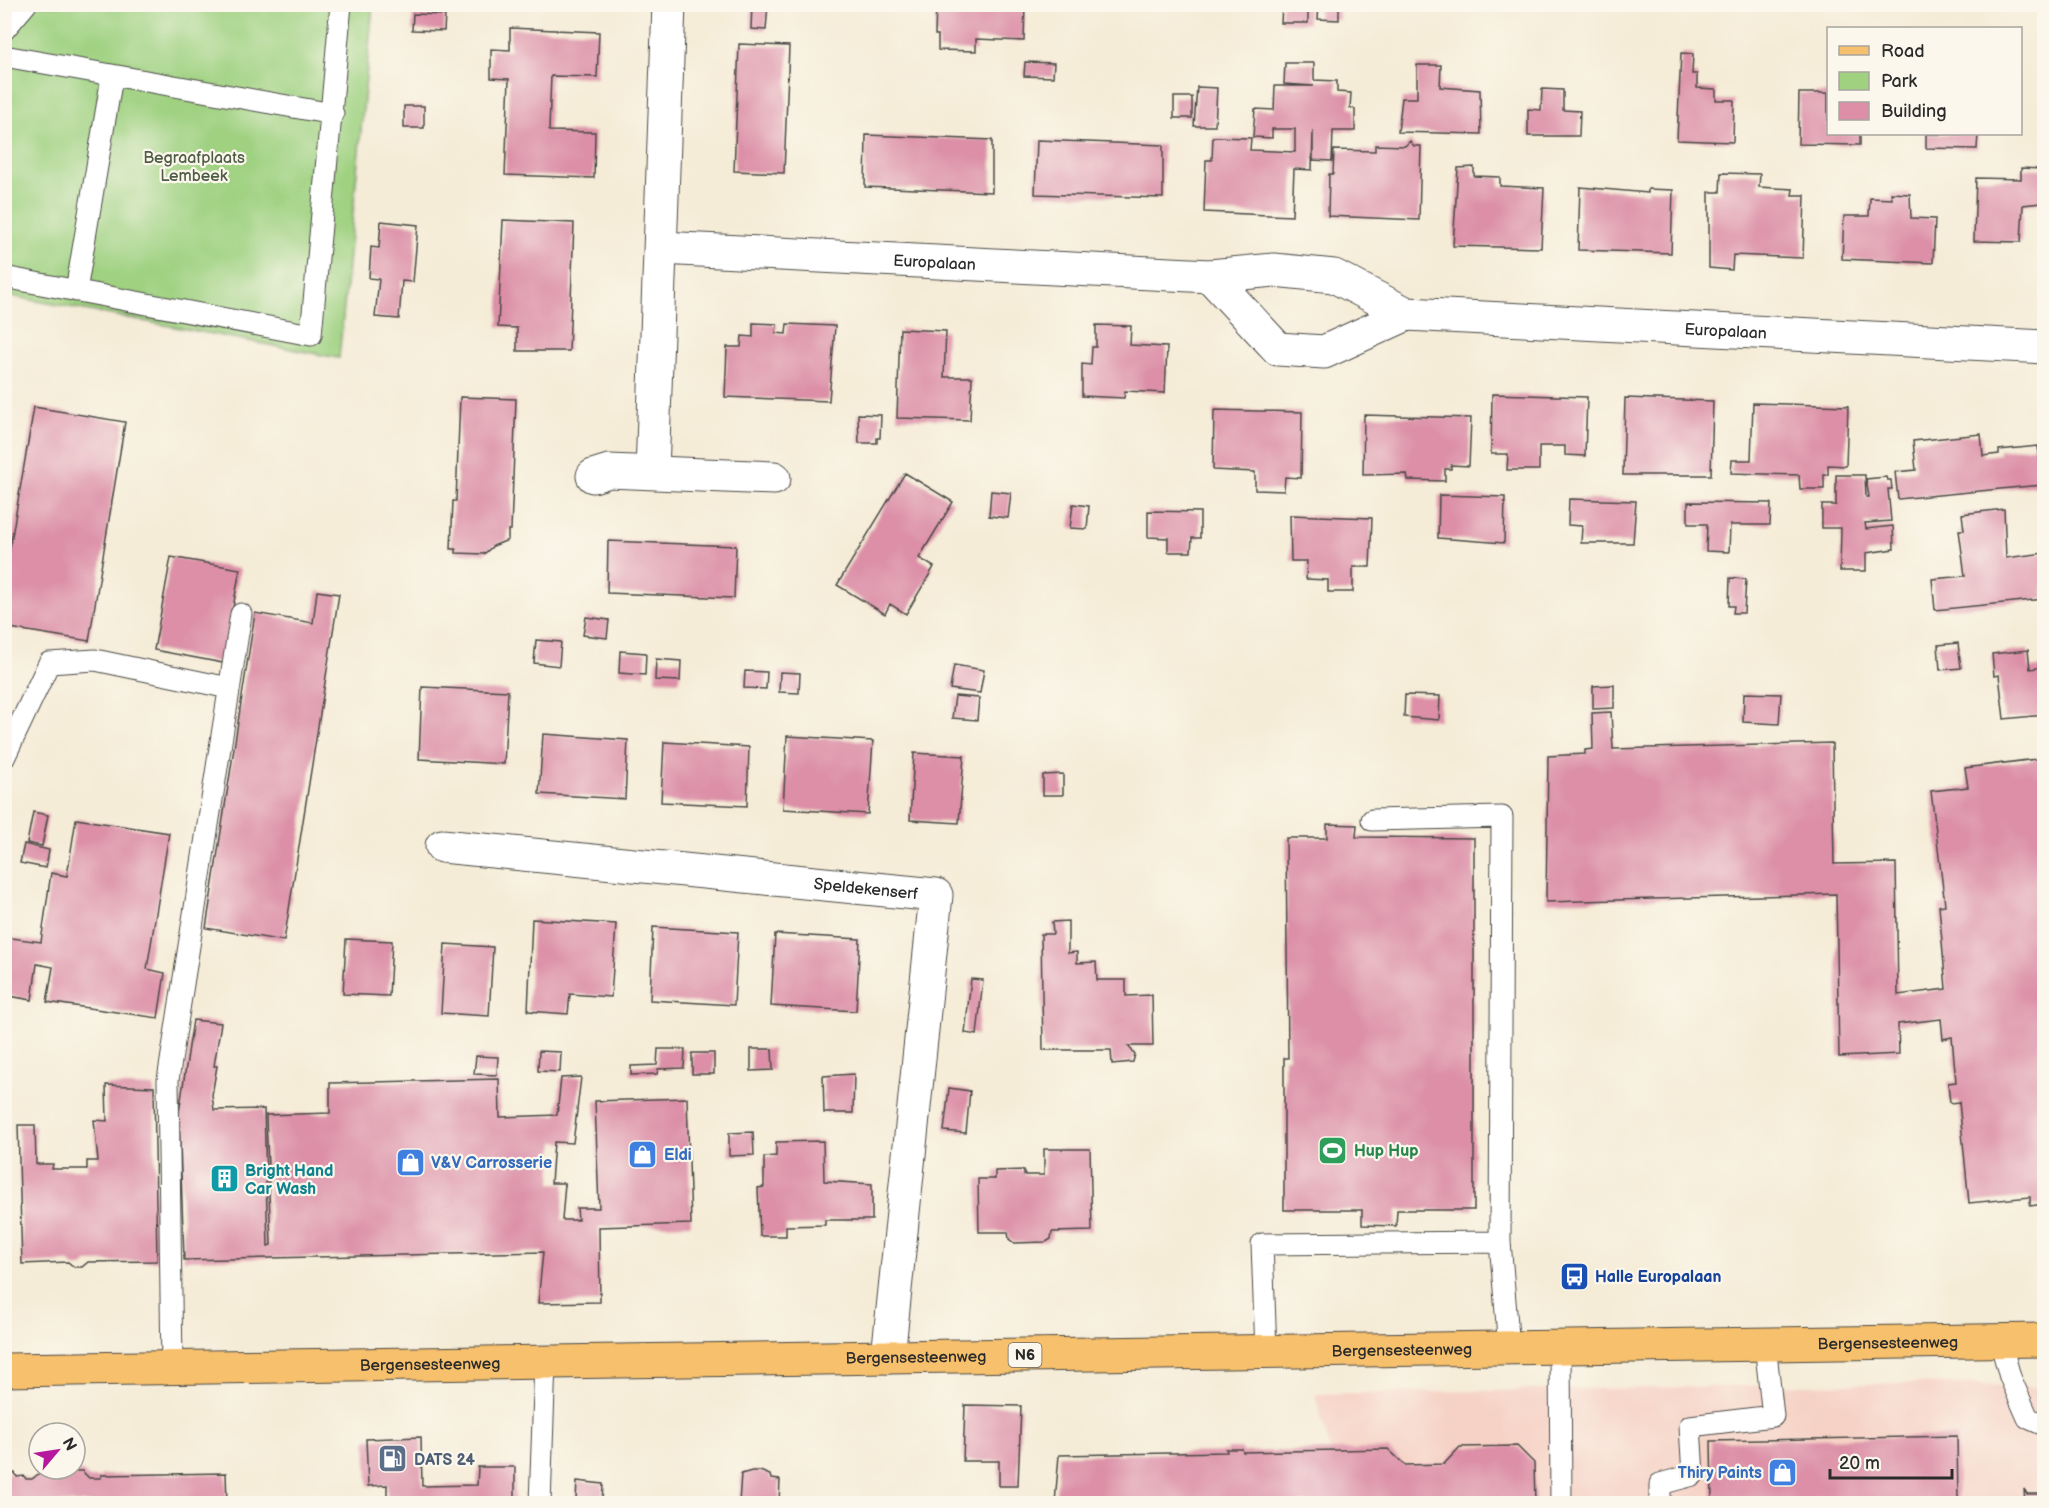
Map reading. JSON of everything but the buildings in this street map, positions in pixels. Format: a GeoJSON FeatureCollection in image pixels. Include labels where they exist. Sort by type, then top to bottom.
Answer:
{"type":"FeatureCollection","features":[{"type":"Feature","properties":{"kind":"main road","name":"Bergensesteenweg"},"geometry":{"type":"LineString","coordinates":[[4,1370],[2044,1340]]}},
{"type":"Feature","properties":{"kind":"street"},"geometry":{"type":"LineString","coordinates":[[652,472],[669,4]]}},
{"type":"Feature","properties":{"kind":"street","name":"Europalaan"},"geometry":{"type":"LineString","coordinates":[[661,248],[1209,276],[1274,270],[1334,276],[1407,314],[2044,347]]}},
{"type":"Feature","properties":{"kind":"street","name":"Europalaan"},"geometry":{"type":"LineString","coordinates":[[1209,276],[1278,349],[1323,352],[1407,314]]}},
{"type":"Feature","properties":{"kind":"street"},"geometry":{"type":"LineString","coordinates":[[593,476],[609,471],[774,478]]}},
{"type":"Feature","properties":{"kind":"street","name":"Speldekenserf"},"geometry":{"type":"LineString","coordinates":[[442,846],[936,895],[888,1357]]}},
{"type":"Feature","properties":{"kind":"lane"},"geometry":{"type":"LineString","coordinates":[[4,30],[26,4]]}},
{"type":"Feature","properties":{"kind":"lane"},"geometry":{"type":"LineString","coordinates":[[4,277],[311,335],[342,4]]}},
{"type":"Feature","properties":{"kind":"lane"},"geometry":{"type":"LineString","coordinates":[[4,56],[112,77],[333,114]]}},
{"type":"Feature","properties":{"kind":"lane"},"geometry":{"type":"LineString","coordinates":[[76,291],[112,77]]}},
{"type":"Feature","properties":{"kind":"lane"},"geometry":{"type":"LineString","coordinates":[[172,1367],[168,1080],[241,614]]}},
{"type":"Feature","properties":{"kind":"lane"},"geometry":{"type":"LineString","coordinates":[[4,758],[49,663],[95,660],[229,688]]}},
{"type":"Feature","properties":{"kind":"lane"},"geometry":{"type":"LineString","coordinates":[[1372,820],[1502,817],[1500,1242],[1509,1348]]}},
{"type":"Feature","properties":{"kind":"lane"},"geometry":{"type":"LineString","coordinates":[[1266,1352],[1262,1244],[1500,1242]]}},
{"type":"Feature","properties":{"kind":"lane"},"geometry":{"type":"LineString","coordinates":[[2000,1340],[2010,1377],[2028,1418],[2044,1425]]}},
{"type":"Feature","properties":{"kind":"lane"},"geometry":{"type":"LineString","coordinates":[[1660,1503],[1660,1484],[1693,1475],[1690,1426],[1773,1416],[1765,1344]]}},
{"type":"Feature","properties":{"kind":"lane"},"geometry":{"type":"LineString","coordinates":[[1560,1347],[1561,1503]]}},
{"type":"Feature","properties":{"kind":"lane"},"geometry":{"type":"LineString","coordinates":[[540,1503],[545,1362]]}},
{"type":"Feature","properties":{"kind":"shaded area"},"geometry":{"type":"Polygon","coordinates":[[[1909,1383],[2044,1387],[2044,1503],[1333,1503],[1330,1450],[1315,1394],[1909,1383]]]}},
{"type":"Feature","properties":{"kind":"green space","name":"Begraafplaats Lembeek"},"geometry":{"type":"Polygon","coordinates":[[[4,5],[373,5],[339,358],[5,295],[4,5]]]}},
{"type":"Feature","properties":{"kind":"place","name":"Hup Hup"},"geometry":{"type":"Point","coordinates":[1333,1150]}},
{"type":"Feature","properties":{"kind":"place","name":"Eldi"},"geometry":{"type":"Point","coordinates":[643,1154]}},
{"type":"Feature","properties":{"kind":"place","name":"V&V Carrosserie"},"geometry":{"type":"Point","coordinates":[410,1162]}},
{"type":"Feature","properties":{"kind":"place","name":"Bright Hand Car Wash"},"geometry":{"type":"Point","coordinates":[224,1179]}},
{"type":"Feature","properties":{"kind":"place","name":"Halle Europalaan"},"geometry":{"type":"Point","coordinates":[1574,1276]}},
{"type":"Feature","properties":{"kind":"place","name":"DATS 24"},"geometry":{"type":"Point","coordinates":[393,1459]}},
{"type":"Feature","properties":{"kind":"place","name":"Thiry Paints"},"geometry":{"type":"Point","coordinates":[1783,1472]}}]}
